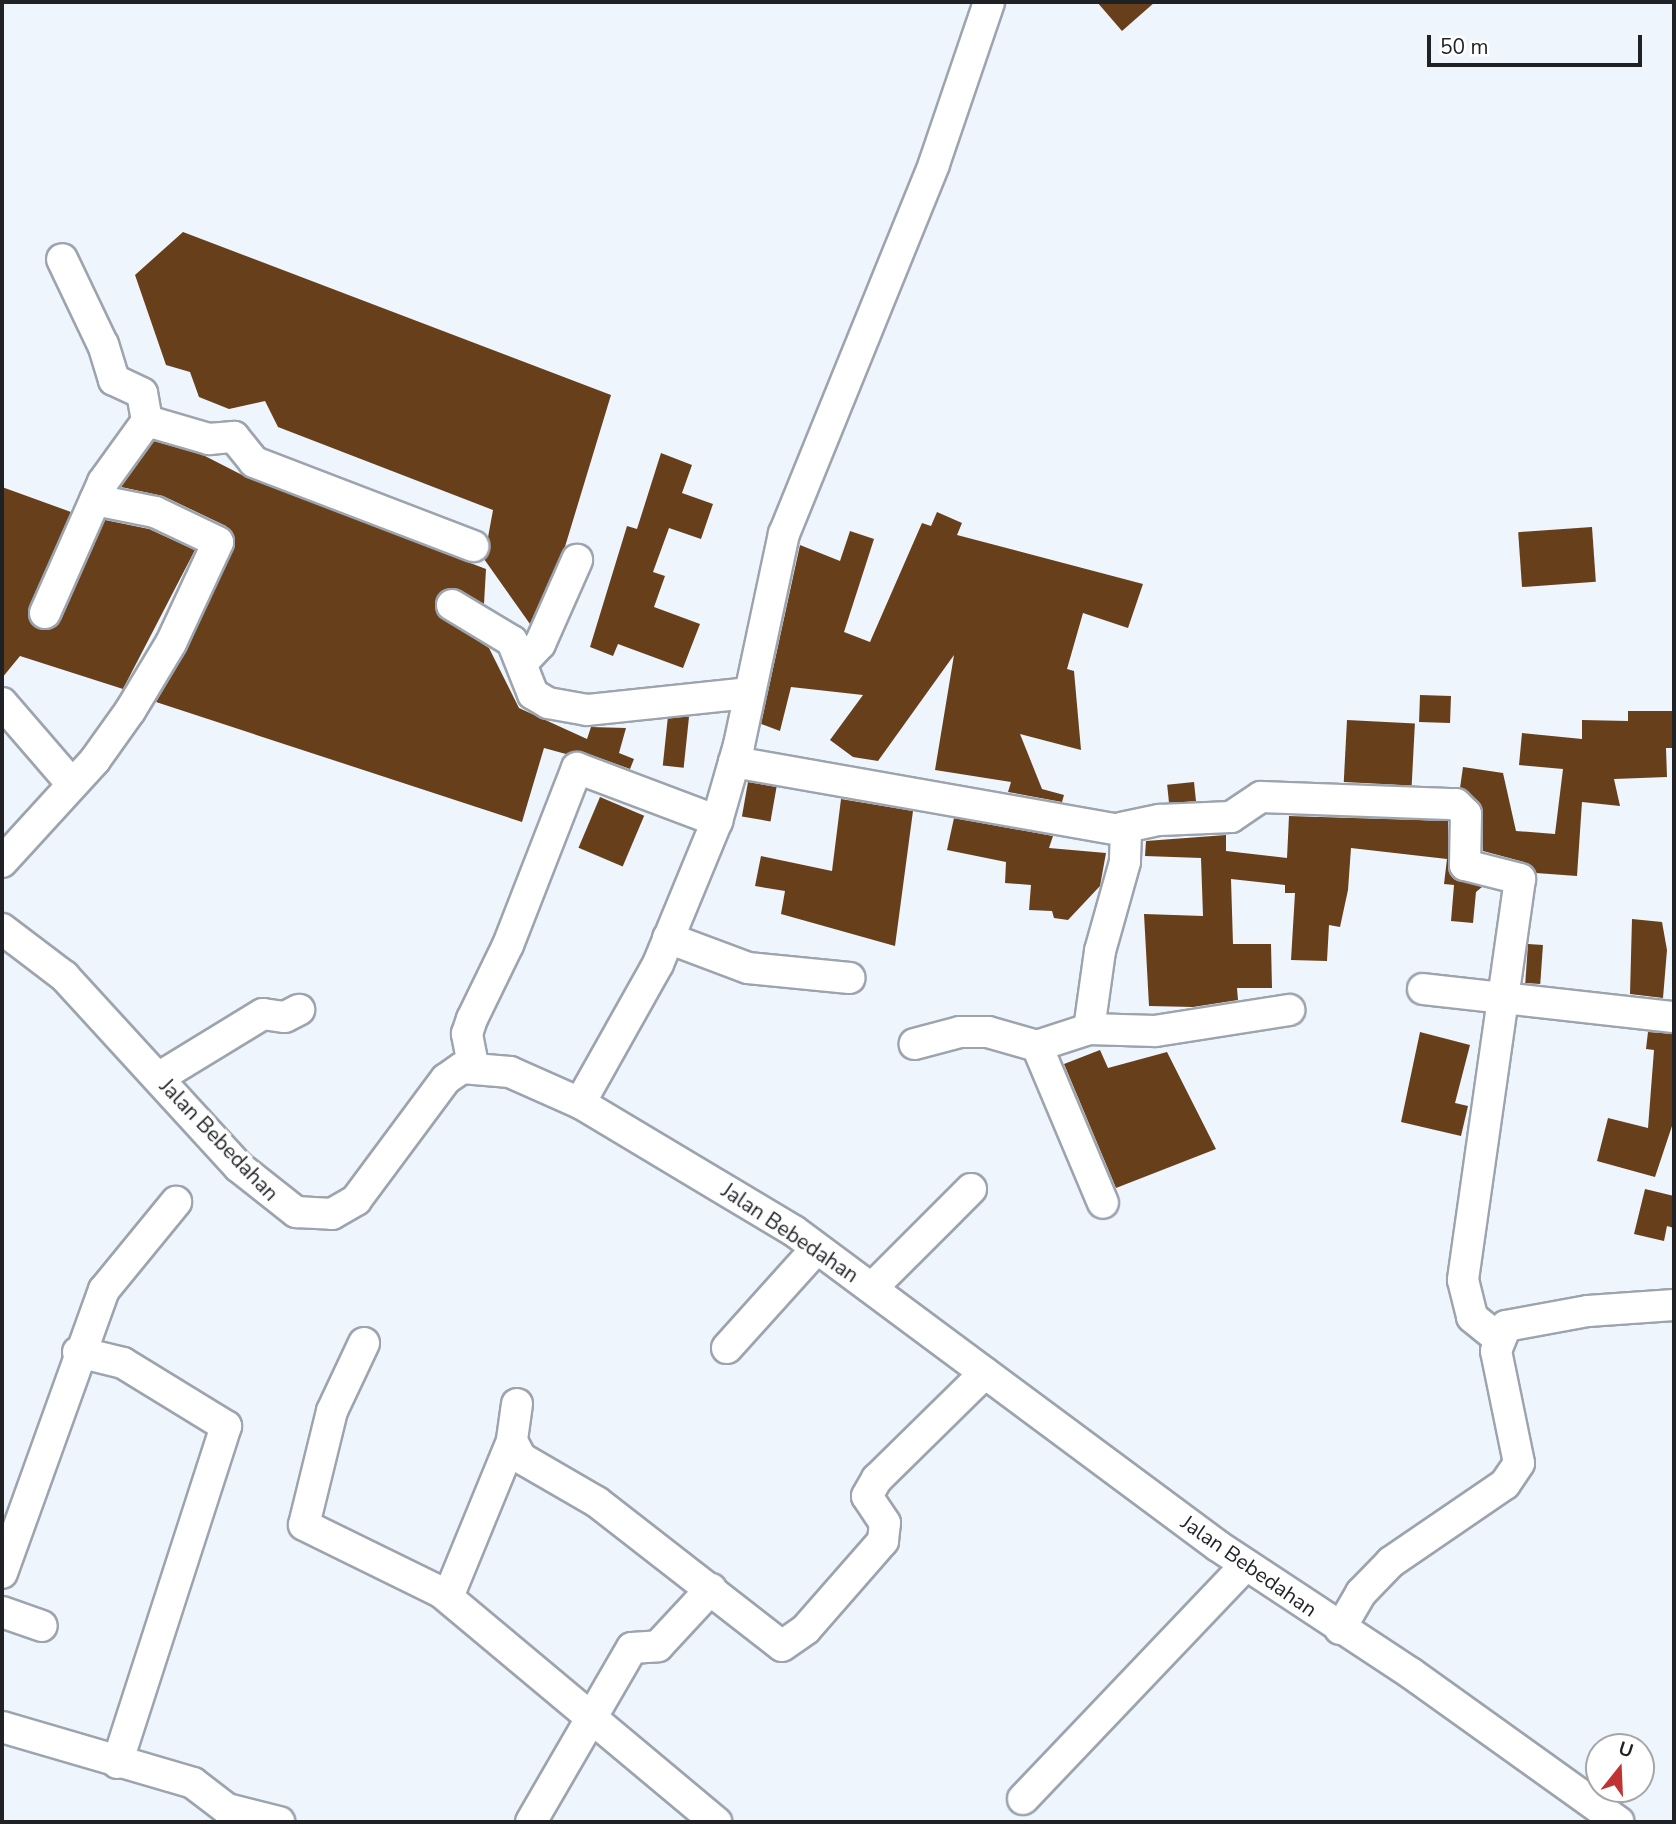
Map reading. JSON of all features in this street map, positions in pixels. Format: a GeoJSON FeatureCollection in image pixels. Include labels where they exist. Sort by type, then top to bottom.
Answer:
{"type":"FeatureCollection","features":[{"type":"Feature","properties":{"kind":"street"},"geometry":{"type":"LineString","coordinates":[[580,1103],[668,938],[717,821],[734,762],[784,534],[934,164],[989,2]]}},
{"type":"Feature","properties":{"kind":"street"},"geometry":{"type":"LineString","coordinates":[[45,613],[94,500],[147,421],[142,393],[112,376],[107,353],[62,259]]}},
{"type":"Feature","properties":{"kind":"street"},"geometry":{"type":"LineString","coordinates":[[147,421],[205,439],[234,437],[254,462],[473,546]]}},
{"type":"Feature","properties":{"kind":"street"},"geometry":{"type":"LineString","coordinates":[[2,862],[102,750],[158,666],[218,542],[155,512],[94,500]]}},
{"type":"Feature","properties":{"kind":"street"},"geometry":{"type":"LineString","coordinates":[[523,662],[537,648],[577,561]]}},
{"type":"Feature","properties":{"kind":"street"},"geometry":{"type":"LineString","coordinates":[[452,606],[512,641],[523,662],[533,694],[587,710],[749,693]]}},
{"type":"Feature","properties":{"kind":"street"},"geometry":{"type":"LineString","coordinates":[[2,703],[72,784]]}},
{"type":"Feature","properties":{"kind":"street"},"geometry":{"type":"LineString","coordinates":[[734,762],[1121,828],[1160,820],[1231,817],[1261,797],[1463,807],[1465,865],[1522,882],[1463,1280],[1472,1317],[1499,1339]]}},
{"type":"Feature","properties":{"kind":"street"},"geometry":{"type":"LineString","coordinates":[[473,1065],[467,1034],[471,1019],[508,945],[577,768],[717,821]]}},
{"type":"Feature","properties":{"kind":"street"},"geometry":{"type":"LineString","coordinates":[[1089,1028],[1100,951],[1125,862],[1126,831],[1121,828]]}},
{"type":"Feature","properties":{"kind":"street","name":"Jalan Bebedahan"},"geometry":{"type":"LineString","coordinates":[[2,929],[64,976],[282,1206],[324,1215],[356,1200],[446,1079],[473,1065],[510,1072],[580,1103],[691,1166],[873,1288],[1245,1565],[1340,1629],[1601,1817]]}},
{"type":"Feature","properties":{"kind":"street"},"geometry":{"type":"LineString","coordinates":[[668,938],[748,968],[850,978]]}},
{"type":"Feature","properties":{"kind":"street"},"geometry":{"type":"LineString","coordinates":[[1423,989],[1506,1001],[1674,1017]]}},
{"type":"Feature","properties":{"kind":"street"},"geometry":{"type":"LineString","coordinates":[[158,1078],[263,1014],[285,1017],[299,1010]]}},
{"type":"Feature","properties":{"kind":"street"},"geometry":{"type":"LineString","coordinates":[[915,1044],[988,1032],[1037,1046],[1089,1028],[1155,1031],[1289,1010]]}},
{"type":"Feature","properties":{"kind":"street"},"geometry":{"type":"LineString","coordinates":[[1037,1046],[1103,1203]]}},
{"type":"Feature","properties":{"kind":"street"},"geometry":{"type":"LineString","coordinates":[[873,1288],[971,1189]]}},
{"type":"Feature","properties":{"kind":"street"},"geometry":{"type":"LineString","coordinates":[[2,1573],[78,1352],[104,1290],[176,1202]]}},
{"type":"Feature","properties":{"kind":"street"},"geometry":{"type":"LineString","coordinates":[[727,1348],[816,1249]]}},
{"type":"Feature","properties":{"kind":"street"},"geometry":{"type":"LineString","coordinates":[[1340,1629],[1361,1593],[1391,1562],[1505,1484],[1519,1463],[1496,1351],[1499,1339],[1515,1321],[1674,1305]]}},
{"type":"Feature","properties":{"kind":"street"},"geometry":{"type":"LineString","coordinates":[[364,1343],[332,1411],[304,1525],[448,1597],[716,1822]]}},
{"type":"Feature","properties":{"kind":"street"},"geometry":{"type":"LineString","coordinates":[[78,1352],[123,1363],[226,1426],[117,1763]]}},
{"type":"Feature","properties":{"kind":"street"},"geometry":{"type":"LineString","coordinates":[[512,1441],[521,1458],[597,1502],[711,1589],[779,1646],[787,1645],[883,1541],[885,1523],[867,1496],[877,1479],[985,1373]]}},
{"type":"Feature","properties":{"kind":"street"},"geometry":{"type":"LineString","coordinates":[[448,1597],[512,1441],[517,1404]]}},
{"type":"Feature","properties":{"kind":"street"},"geometry":{"type":"LineString","coordinates":[[1023,1799],[1245,1565]]}},
{"type":"Feature","properties":{"kind":"street"},"geometry":{"type":"LineString","coordinates":[[531,1822],[632,1648],[658,1646],[711,1589]]}},
{"type":"Feature","properties":{"kind":"street"},"geometry":{"type":"LineString","coordinates":[[2,1612],[42,1626]]}},
{"type":"Feature","properties":{"kind":"street"},"geometry":{"type":"LineString","coordinates":[[2,1727],[117,1763],[193,1783],[227,1810],[279,1822]]}},
{"type":"Feature","properties":{"kind":"building"},"geometry":{"type":"Polygon","coordinates":[[[1097,2],[1155,2],[1122,31],[1097,2]]]}},
{"type":"Feature","properties":{"kind":"building"},"geometry":{"type":"Polygon","coordinates":[[[183,232],[611,395],[564,550],[530,624],[484,559],[493,510],[278,427],[265,401],[229,409],[199,397],[190,372],[166,365],[135,275],[183,232]]]}},
{"type":"Feature","properties":{"kind":"building"},"geometry":{"type":"Polygon","coordinates":[[[154,441],[203,455],[248,478],[486,569],[484,604],[452,588],[437,597],[437,614],[489,648],[519,708],[587,739],[591,727],[626,728],[619,753],[634,759],[630,769],[583,752],[566,754],[544,748],[522,822],[156,702],[187,650],[235,541],[226,526],[163,496],[121,487],[154,441]]]}},
{"type":"Feature","properties":{"kind":"building"},"geometry":{"type":"Polygon","coordinates":[[[661,453],[692,465],[682,493],[713,504],[701,539],[669,528],[653,572],[665,576],[654,607],[700,624],[683,668],[618,644],[613,656],[590,647],[627,526],[637,529],[661,453]]]}},
{"type":"Feature","properties":{"kind":"building"},"geometry":{"type":"Polygon","coordinates":[[[2,487],[71,512],[29,607],[31,623],[39,629],[55,627],[61,620],[105,520],[149,529],[195,550],[123,689],[20,656],[2,678],[2,487]]]}},
{"type":"Feature","properties":{"kind":"building"},"geometry":{"type":"Polygon","coordinates":[[[937,512],[962,523],[957,535],[1143,584],[1128,628],[1083,613],[1067,669],[1074,671],[1081,750],[1020,734],[1042,789],[1064,795],[1062,802],[1008,792],[1011,782],[935,770],[954,655],[878,761],[853,757],[830,740],[863,695],[791,687],[780,731],[761,724],[800,545],[840,561],[850,531],[874,539],[844,632],[870,642],[922,523],[931,526],[937,512]]]}},
{"type":"Feature","properties":{"kind":"building"},"geometry":{"type":"Polygon","coordinates":[[[1592,527],[1596,582],[1522,587],[1518,532],[1592,527]]]}},
{"type":"Feature","properties":{"kind":"building"},"geometry":{"type":"Polygon","coordinates":[[[1420,695],[1451,696],[1450,723],[1419,722],[1420,695]]]}},
{"type":"Feature","properties":{"kind":"building"},"geometry":{"type":"Polygon","coordinates":[[[1628,711],[1674,711],[1673,748],[1666,748],[1667,777],[1614,779],[1620,806],[1582,802],[1577,876],[1536,873],[1524,862],[1483,851],[1482,808],[1460,788],[1463,767],[1503,773],[1516,831],[1555,834],[1563,769],[1519,765],[1522,733],[1582,739],[1582,720],[1628,721],[1628,711]]]}},
{"type":"Feature","properties":{"kind":"building"},"geometry":{"type":"Polygon","coordinates":[[[668,715],[689,717],[684,768],[663,766],[668,715]]]}},
{"type":"Feature","properties":{"kind":"building"},"geometry":{"type":"Polygon","coordinates":[[[1347,720],[1415,724],[1412,785],[1344,782],[1347,720]]]}},
{"type":"Feature","properties":{"kind":"building"},"geometry":{"type":"Polygon","coordinates":[[[748,782],[777,787],[770,822],[742,816],[748,782]]]}},
{"type":"Feature","properties":{"kind":"building"},"geometry":{"type":"Polygon","coordinates":[[[1194,782],[1196,801],[1169,804],[1167,785],[1194,782]]]}},
{"type":"Feature","properties":{"kind":"building"},"geometry":{"type":"Polygon","coordinates":[[[600,797],[644,816],[623,866],[579,848],[600,797]]]}},
{"type":"Feature","properties":{"kind":"building"},"geometry":{"type":"Polygon","coordinates":[[[841,799],[913,811],[895,946],[781,914],[785,891],[755,886],[761,856],[832,871],[841,799]]]}},
{"type":"Feature","properties":{"kind":"building"},"geometry":{"type":"Polygon","coordinates":[[[1289,816],[1448,821],[1449,873],[1482,887],[1476,892],[1473,923],[1451,921],[1454,885],[1444,884],[1447,859],[1351,848],[1348,890],[1340,927],[1329,925],[1327,961],[1291,960],[1295,893],[1285,893],[1285,885],[1231,879],[1233,944],[1271,944],[1272,988],[1237,988],[1238,1000],[1193,1007],[1149,1006],[1144,914],[1203,916],[1201,858],[1145,856],[1146,841],[1226,835],[1226,851],[1287,858],[1289,816]]]}},
{"type":"Feature","properties":{"kind":"building"},"geometry":{"type":"Polygon","coordinates":[[[954,818],[1053,836],[1049,848],[1106,853],[1100,886],[1068,920],[1054,918],[1052,911],[1029,910],[1031,885],[1005,883],[1006,862],[947,850],[954,818]]]}},
{"type":"Feature","properties":{"kind":"building"},"geometry":{"type":"Polygon","coordinates":[[[1632,919],[1662,922],[1667,950],[1663,998],[1630,994],[1632,919]]]}},
{"type":"Feature","properties":{"kind":"building"},"geometry":{"type":"Polygon","coordinates":[[[1528,944],[1543,945],[1540,984],[1525,983],[1528,944]]]}},
{"type":"Feature","properties":{"kind":"building"},"geometry":{"type":"Polygon","coordinates":[[[1420,1032],[1470,1045],[1455,1103],[1468,1106],[1461,1136],[1401,1122],[1420,1032]]]}},
{"type":"Feature","properties":{"kind":"building"},"geometry":{"type":"Polygon","coordinates":[[[1648,1032],[1674,1034],[1674,1120],[1655,1177],[1597,1161],[1608,1118],[1648,1128],[1654,1050],[1646,1049],[1648,1032]]]}},
{"type":"Feature","properties":{"kind":"building"},"geometry":{"type":"Polygon","coordinates":[[[1100,1050],[1108,1068],[1167,1052],[1216,1149],[1116,1188],[1064,1064],[1100,1050]]]}},
{"type":"Feature","properties":{"kind":"building"},"geometry":{"type":"Polygon","coordinates":[[[1645,1189],[1674,1196],[1674,1228],[1667,1226],[1664,1241],[1634,1234],[1645,1189]]]}}]}
